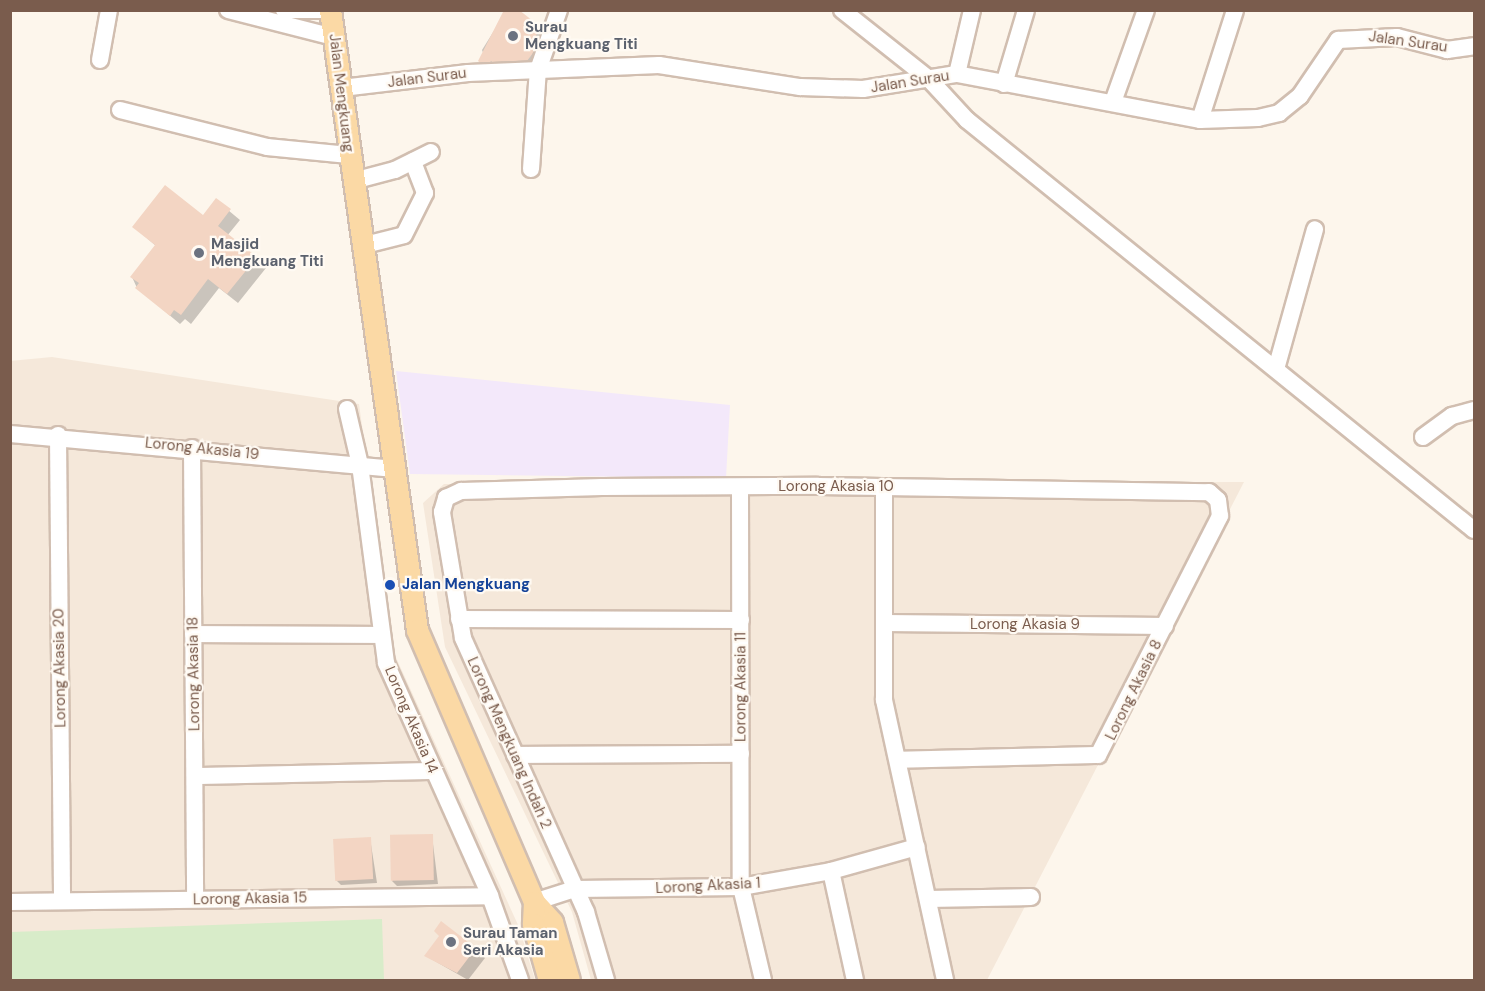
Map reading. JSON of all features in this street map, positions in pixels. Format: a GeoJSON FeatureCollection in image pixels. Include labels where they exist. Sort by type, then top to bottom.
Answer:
{"type":"FeatureCollection","features":[{"type":"Feature","properties":{"kind":"main road","name":"Jalan Mengkuang"},"geometry":{"type":"LineString","coordinates":[[322,11],[326,35],[342,88],[361,246],[417,630],[534,902],[552,922],[569,981]]}},
{"type":"Feature","properties":{"kind":"main road","name":"Jalan Mengkuang"},"geometry":{"type":"LineString","coordinates":[[534,902],[533,924],[549,981]]}},
{"type":"Feature","properties":{"kind":"street"},"geometry":{"type":"LineString","coordinates":[[100,60],[109,10]]}},
{"type":"Feature","properties":{"kind":"street"},"geometry":{"type":"LineString","coordinates":[[228,10],[326,35]]}},
{"type":"Feature","properties":{"kind":"street"},"geometry":{"type":"LineString","coordinates":[[284,10],[322,11]]}},
{"type":"Feature","properties":{"kind":"street"},"geometry":{"type":"LineString","coordinates":[[531,169],[537,70],[559,10]]}},
{"type":"Feature","properties":{"kind":"street"},"geometry":{"type":"LineString","coordinates":[[842,10],[929,79],[967,120],[1474,530]]}},
{"type":"Feature","properties":{"kind":"street"},"geometry":{"type":"LineString","coordinates":[[957,74],[972,10]]}},
{"type":"Feature","properties":{"kind":"street"},"geometry":{"type":"LineString","coordinates":[[1004,84],[1026,10]]}},
{"type":"Feature","properties":{"kind":"street"},"geometry":{"type":"LineString","coordinates":[[1113,102],[1146,10]]}},
{"type":"Feature","properties":{"kind":"street"},"geometry":{"type":"LineString","coordinates":[[1200,120],[1235,10]]}},
{"type":"Feature","properties":{"kind":"street","name":"Jalan Surau"},"geometry":{"type":"LineString","coordinates":[[342,88],[537,70],[659,65],[800,87],[863,89],[957,74],[1200,120],[1279,113],[1300,96],[1338,40],[1361,36],[1447,50],[1474,46]]}},
{"type":"Feature","properties":{"kind":"street"},"geometry":{"type":"LineString","coordinates":[[120,110],[267,147],[349,155]]}},
{"type":"Feature","properties":{"kind":"street"},"geometry":{"type":"LineString","coordinates":[[353,181],[413,161],[431,152]]}},
{"type":"Feature","properties":{"kind":"street"},"geometry":{"type":"LineString","coordinates":[[361,246],[404,235],[425,193],[413,161]]}},
{"type":"Feature","properties":{"kind":"street"},"geometry":{"type":"LineString","coordinates":[[1276,369],[1315,229]]}},
{"type":"Feature","properties":{"kind":"street","name":"Lorong Akasia 14"},"geometry":{"type":"LineString","coordinates":[[347,409],[360,465],[386,663],[490,896],[520,981]]}},
{"type":"Feature","properties":{"kind":"street"},"geometry":{"type":"LineString","coordinates":[[1423,437],[1452,416],[1474,410]]}},
{"type":"Feature","properties":{"kind":"street","name":"Lorong Akasia 19"},"geometry":{"type":"LineString","coordinates":[[10,434],[58,435],[392,469]]}},
{"type":"Feature","properties":{"kind":"street","name":"Lorong Akasia 20"},"geometry":{"type":"LineString","coordinates":[[58,435],[62,901]]}},
{"type":"Feature","properties":{"kind":"street","name":"Lorong Akasia 18"},"geometry":{"type":"LineString","coordinates":[[192,448],[196,776],[195,899]]}},
{"type":"Feature","properties":{"kind":"street"},"geometry":{"type":"LineString","coordinates":[[884,487],[885,700],[945,981]]}},
{"type":"Feature","properties":{"kind":"street","name":"Lorong Akasia 10"},"geometry":{"type":"LineString","coordinates":[[446,498],[461,491],[496,490],[884,487],[1209,492],[1221,506]]}},
{"type":"Feature","properties":{"kind":"street","name":"Lorong Akasia 11"},"geometry":{"type":"LineString","coordinates":[[740,488],[741,887],[763,981]]}},
{"type":"Feature","properties":{"kind":"street","name":"Lorong Mengkuang Indah 2"},"geometry":{"type":"LineString","coordinates":[[446,498],[442,512],[459,620],[515,755],[575,890],[606,981]]}},
{"type":"Feature","properties":{"kind":"street","name":"Lorong Akasia 8"},"geometry":{"type":"LineString","coordinates":[[898,760],[1098,755],[1165,626],[1221,506]]}},
{"type":"Feature","properties":{"kind":"street"},"geometry":{"type":"LineString","coordinates":[[459,620],[741,620]]}},
{"type":"Feature","properties":{"kind":"street","name":"Lorong Akasia 9"},"geometry":{"type":"LineString","coordinates":[[884,623],[1165,626]]}},
{"type":"Feature","properties":{"kind":"street"},"geometry":{"type":"LineString","coordinates":[[193,634],[381,634]]}},
{"type":"Feature","properties":{"kind":"street"},"geometry":{"type":"LineString","coordinates":[[515,755],[741,754]]}},
{"type":"Feature","properties":{"kind":"street"},"geometry":{"type":"LineString","coordinates":[[196,776],[433,771]]}},
{"type":"Feature","properties":{"kind":"street","name":"Lorong Akasia 1"},"geometry":{"type":"LineString","coordinates":[[534,902],[575,890],[741,887],[831,871],[916,847]]}},
{"type":"Feature","properties":{"kind":"street"},"geometry":{"type":"LineString","coordinates":[[831,871],[855,981]]}},
{"type":"Feature","properties":{"kind":"street","name":"Lorong Akasia 15"},"geometry":{"type":"LineString","coordinates":[[10,902],[490,896]]}},
{"type":"Feature","properties":{"kind":"street"},"geometry":{"type":"LineString","coordinates":[[928,899],[1031,897]]}},
{"type":"Feature","properties":{"kind":"shaded area"},"geometry":{"type":"Polygon","coordinates":[[[52,357],[359,404],[393,651],[519,927],[535,980],[11,980],[10,361],[52,357]]]}},
{"type":"Feature","properties":{"kind":"shaded area"},"geometry":{"type":"Polygon","coordinates":[[[396,371],[730,405],[726,478],[410,474],[396,371]]]}},
{"type":"Feature","properties":{"kind":"shaded area"},"geometry":{"type":"Polygon","coordinates":[[[1244,482],[987,980],[591,980],[572,912],[445,647],[423,503],[444,484],[1244,482]]]}},
{"type":"Feature","properties":{"kind":"green space"},"geometry":{"type":"Polygon","coordinates":[[[382,919],[384,980],[11,980],[11,932],[382,919]]]}},
{"type":"Feature","properties":{"kind":"building","name":"Surau Mengkuang Titi"},"geometry":{"type":"Polygon","coordinates":[[[504,10],[519,10],[542,28],[529,44],[536,49],[521,69],[500,68],[491,61],[486,68],[478,61],[504,10]]]}},
{"type":"Feature","properties":{"kind":"building"},"geometry":{"type":"Polygon","coordinates":[[[165,185],[203,215],[216,198],[231,209],[218,226],[257,257],[227,294],[208,279],[181,315],[174,310],[170,316],[135,288],[139,283],[130,277],[155,245],[132,227],[165,185]]]}},
{"type":"Feature","properties":{"kind":"building"},"geometry":{"type":"Polygon","coordinates":[[[433,834],[434,880],[391,881],[390,835],[433,834]]]}},
{"type":"Feature","properties":{"kind":"building"},"geometry":{"type":"Polygon","coordinates":[[[371,837],[373,879],[335,881],[333,839],[371,837]]]}},
{"type":"Feature","properties":{"kind":"building","name":"Surau Taman Seri Akasia"},"geometry":{"type":"Polygon","coordinates":[[[441,921],[476,948],[457,973],[424,956],[439,936],[434,931],[441,921]]]}},
{"type":"Feature","properties":{"kind":"place","name":"Surau Mengkuang Titi"},"geometry":{"type":"Point","coordinates":[513,36]}},
{"type":"Feature","properties":{"kind":"place","name":"Masjid Mengkuang Titi"},"geometry":{"type":"Point","coordinates":[199,253]}},
{"type":"Feature","properties":{"kind":"place","name":"Jalan Mengkuang"},"geometry":{"type":"Point","coordinates":[390,585]}},
{"type":"Feature","properties":{"kind":"place","name":"Surau Taman Seri Akasia"},"geometry":{"type":"Point","coordinates":[451,942]}}]}
